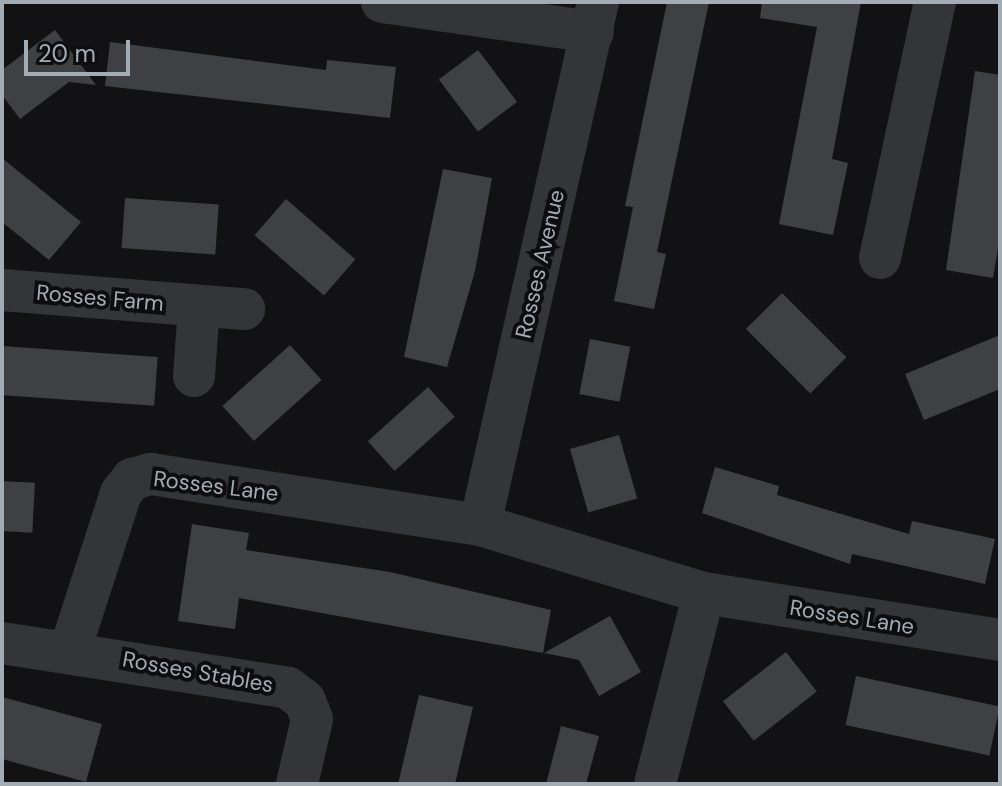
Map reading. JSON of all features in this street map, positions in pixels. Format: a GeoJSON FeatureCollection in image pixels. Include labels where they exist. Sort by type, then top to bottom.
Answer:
{"type":"FeatureCollection","features":[{"type":"Feature","properties":{"kind":"street"},"geometry":{"type":"LineString","coordinates":[[382,2],[596,17]]}},
{"type":"Feature","properties":{"kind":"street"},"geometry":{"type":"LineString","coordinates":[[880,258],[935,2]]}},
{"type":"Feature","properties":{"kind":"street","name":"Rosses Avenue"},"geometry":{"type":"LineString","coordinates":[[480,525],[596,17]]}},
{"type":"Feature","properties":{"kind":"street","name":"Rosses Farm"},"geometry":{"type":"LineString","coordinates":[[2,290],[244,309]]}},
{"type":"Feature","properties":{"kind":"street"},"geometry":{"type":"LineString","coordinates":[[194,376],[199,306]]}},
{"type":"Feature","properties":{"kind":"street","name":"Rosses Lane"},"geometry":{"type":"LineString","coordinates":[[70,650],[121,493],[132,479],[151,474],[480,525],[704,593],[1000,640]]}},
{"type":"Feature","properties":{"kind":"street"},"geometry":{"type":"LineString","coordinates":[[655,784],[704,593]]}},
{"type":"Feature","properties":{"kind":"street","name":"Rosses Stables"},"geometry":{"type":"LineString","coordinates":[[2,643],[70,650],[288,688],[305,701],[312,719],[297,784]]}},
{"type":"Feature","properties":{"kind":"building"},"geometry":{"type":"Polygon","coordinates":[[[667,2],[709,2],[657,252],[666,254],[654,309],[614,301],[633,207],[625,206],[667,2]]]}},
{"type":"Feature","properties":{"kind":"building"},"geometry":{"type":"Polygon","coordinates":[[[762,2],[861,2],[832,159],[848,163],[833,235],[779,224],[817,27],[760,18],[762,2]]]}},
{"type":"Feature","properties":{"kind":"building"},"geometry":{"type":"Polygon","coordinates":[[[55,30],[96,85],[69,82],[20,119],[2,95],[2,70],[55,30]]]}},
{"type":"Feature","properties":{"kind":"building"},"geometry":{"type":"Polygon","coordinates":[[[110,42],[326,70],[327,60],[396,67],[390,118],[105,86],[110,42]]]}},
{"type":"Feature","properties":{"kind":"building"},"geometry":{"type":"Polygon","coordinates":[[[478,50],[517,102],[478,131],[439,79],[478,50]]]}},
{"type":"Feature","properties":{"kind":"building"},"geometry":{"type":"Polygon","coordinates":[[[975,71],[1000,75],[1000,236],[993,278],[946,270],[975,71]]]}},
{"type":"Feature","properties":{"kind":"building"},"geometry":{"type":"Polygon","coordinates":[[[2,158],[81,222],[49,260],[2,222],[2,158]]]}},
{"type":"Feature","properties":{"kind":"building"},"geometry":{"type":"Polygon","coordinates":[[[443,169],[492,178],[475,271],[447,367],[404,357],[443,169]]]}},
{"type":"Feature","properties":{"kind":"building"},"geometry":{"type":"Polygon","coordinates":[[[125,198],[219,205],[215,254],[122,248],[125,198]]]}},
{"type":"Feature","properties":{"kind":"building"},"geometry":{"type":"Polygon","coordinates":[[[286,199],[355,259],[324,296],[255,235],[286,199]]]}},
{"type":"Feature","properties":{"kind":"building"},"geometry":{"type":"Polygon","coordinates":[[[782,293],[846,357],[810,393],[746,329],[782,293]]]}},
{"type":"Feature","properties":{"kind":"building"},"geometry":{"type":"Polygon","coordinates":[[[1000,335],[1000,389],[924,420],[905,374],[1000,335]]]}},
{"type":"Feature","properties":{"kind":"building"},"geometry":{"type":"Polygon","coordinates":[[[590,339],[630,347],[620,402],[579,394],[590,339]]]}},
{"type":"Feature","properties":{"kind":"building"},"geometry":{"type":"Polygon","coordinates":[[[290,345],[321,380],[254,441],[222,406],[290,345]]]}},
{"type":"Feature","properties":{"kind":"building"},"geometry":{"type":"Polygon","coordinates":[[[2,346],[158,357],[154,406],[2,395],[2,346]]]}},
{"type":"Feature","properties":{"kind":"building"},"geometry":{"type":"Polygon","coordinates":[[[428,387],[455,417],[395,471],[368,441],[428,387]]]}},
{"type":"Feature","properties":{"kind":"building"},"geometry":{"type":"Polygon","coordinates":[[[619,435],[637,498],[588,513],[570,449],[619,435]]]}},
{"type":"Feature","properties":{"kind":"building"},"geometry":{"type":"Polygon","coordinates":[[[715,467],[779,486],[777,495],[909,534],[912,521],[995,539],[985,584],[852,554],[850,564],[702,513],[715,467]]]}},
{"type":"Feature","properties":{"kind":"building"},"geometry":{"type":"Polygon","coordinates":[[[2,481],[35,483],[32,533],[2,531],[2,481]]]}},
{"type":"Feature","properties":{"kind":"building"},"geometry":{"type":"Polygon","coordinates":[[[192,524],[249,533],[246,550],[390,572],[551,610],[543,653],[239,598],[235,629],[178,621],[192,524]]]}},
{"type":"Feature","properties":{"kind":"building"},"geometry":{"type":"Polygon","coordinates":[[[610,616],[641,672],[599,696],[579,660],[544,653],[610,616]]]}},
{"type":"Feature","properties":{"kind":"building"},"geometry":{"type":"Polygon","coordinates":[[[786,652],[817,691],[754,741],[723,701],[786,652]]]}},
{"type":"Feature","properties":{"kind":"building"},"geometry":{"type":"Polygon","coordinates":[[[856,676],[1000,707],[989,755],[846,725],[856,676]]]}},
{"type":"Feature","properties":{"kind":"building"},"geometry":{"type":"Polygon","coordinates":[[[419,695],[473,707],[455,784],[398,784],[419,695]]]}},
{"type":"Feature","properties":{"kind":"building"},"geometry":{"type":"Polygon","coordinates":[[[2,697],[102,724],[86,782],[2,759],[2,697]]]}},
{"type":"Feature","properties":{"kind":"building"},"geometry":{"type":"Polygon","coordinates":[[[561,726],[599,736],[586,784],[546,784],[561,726]]]}}]}
